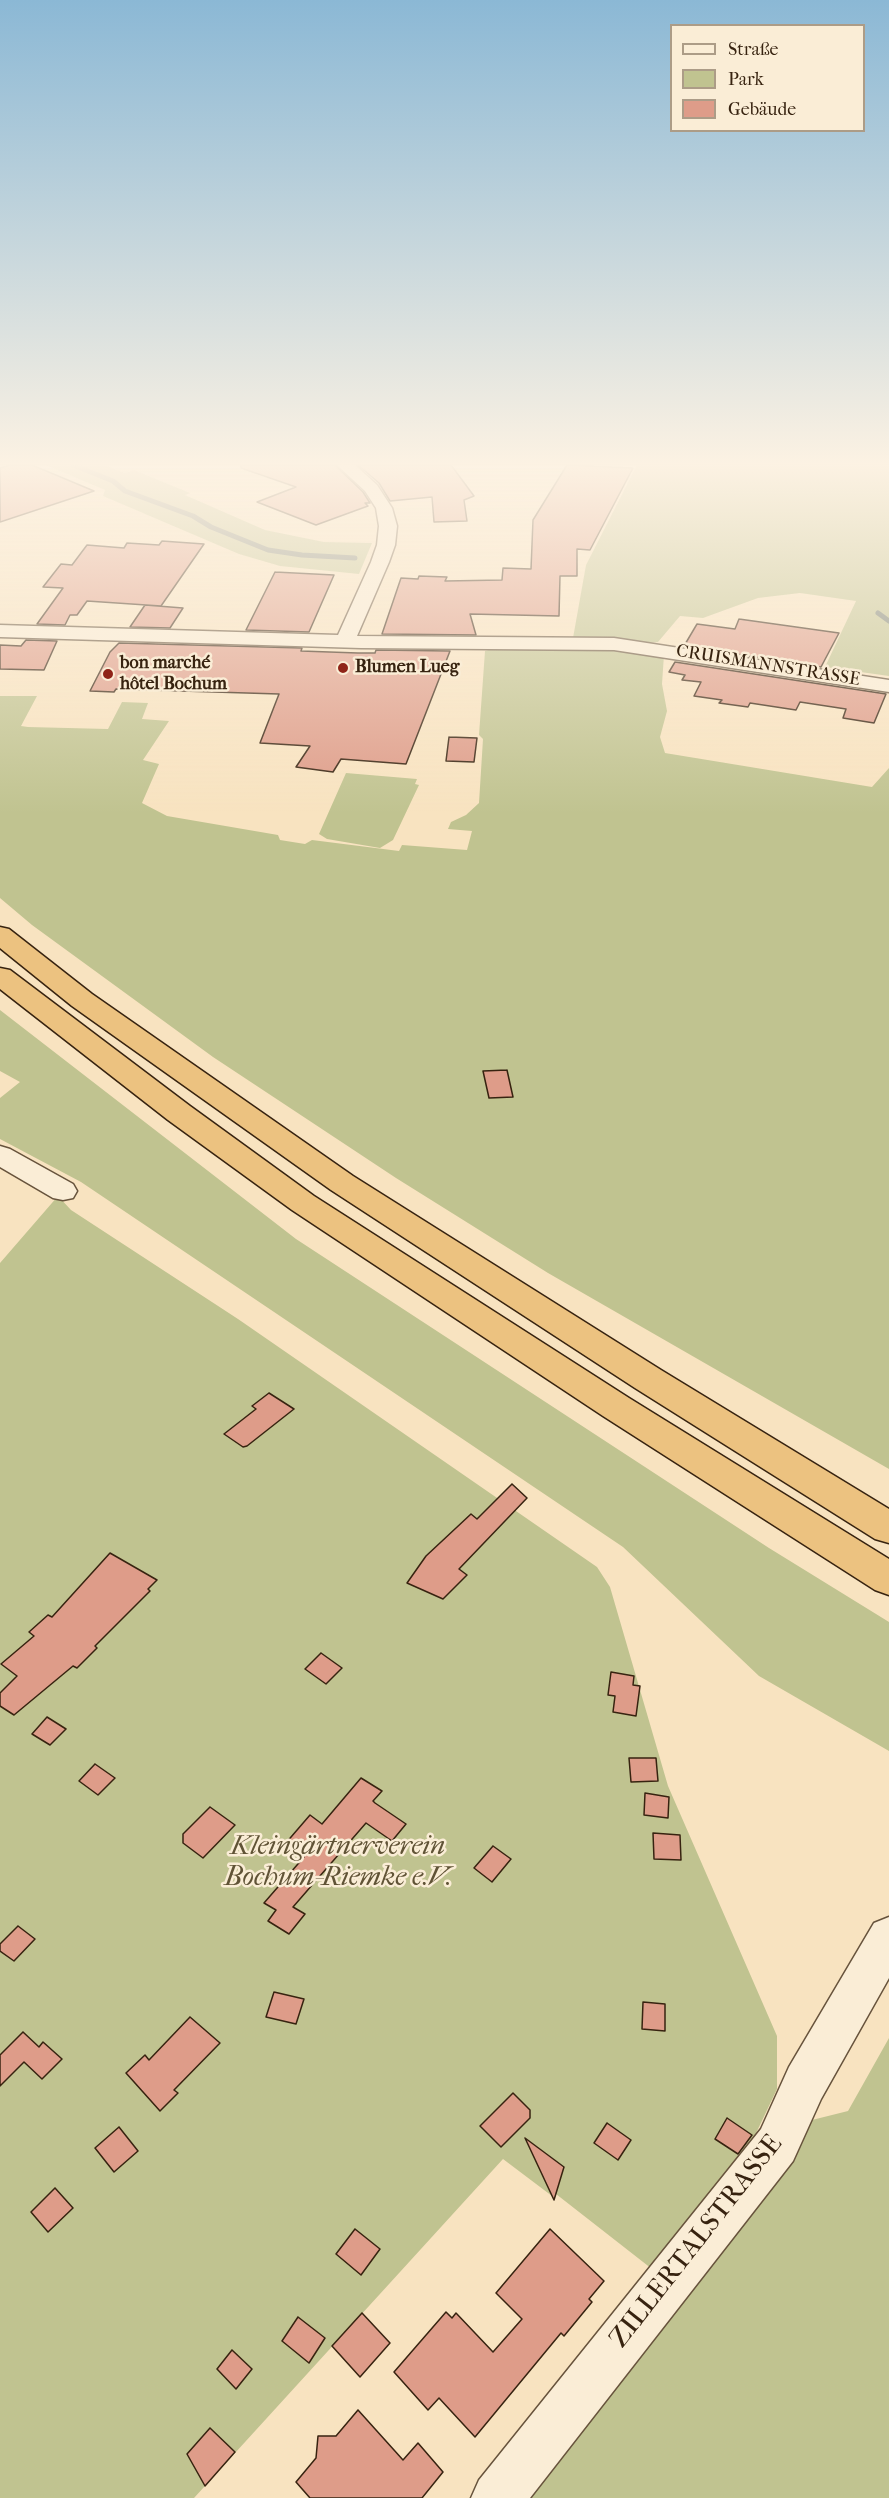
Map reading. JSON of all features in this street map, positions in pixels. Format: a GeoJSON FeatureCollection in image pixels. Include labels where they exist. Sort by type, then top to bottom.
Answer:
{"type":"FeatureCollection","features":[{"type":"Feature","properties":{"kind":"highway"},"geometry":{"type":"LineString","coordinates":[[0,935],[82,1000],[342,1183],[648,1379],[889,1528]]}},
{"type":"Feature","properties":{"kind":"highway"},"geometry":{"type":"LineString","coordinates":[[0,976],[170,1106],[303,1203],[616,1407],[889,1579]]}},
{"type":"Feature","properties":{"kind":"street"},"geometry":{"type":"LineString","coordinates":[[345,641],[371,582]]}},
{"type":"Feature","properties":{"kind":"street","name":"CRUISMANNSTRASSE"},"geometry":{"type":"LineString","coordinates":[[0,631],[345,641],[614,644],[889,686]]}},
{"type":"Feature","properties":{"kind":"street"},"geometry":{"type":"LineString","coordinates":[[0,1155],[63,1191]]}},
{"type":"Feature","properties":{"kind":"street","name":"ZILLERTALSTRASSE"},"geometry":{"type":"LineString","coordinates":[[496,2498],[777,2145],[805,2083],[889,1937]]}},
{"type":"Feature","properties":{"kind":"green space"},"geometry":{"type":"Polygon","coordinates":[[[583,582],[889,582],[889,676],[825,667],[856,601],[800,593],[758,598],[703,618],[680,616],[658,642],[573,638],[583,582]]]}},
{"type":"Feature","properties":{"kind":"green space"},"geometry":{"type":"Polygon","coordinates":[[[500,647],[621,650],[664,655],[662,684],[667,711],[660,737],[665,753],[872,787],[889,768],[889,1469],[548,1273],[396,1178],[213,1057],[32,925],[0,898],[0,696],[37,696],[21,726],[28,727],[108,729],[122,702],[148,703],[142,719],[169,721],[143,760],[159,764],[142,803],[167,816],[278,835],[280,840],[305,844],[312,840],[399,851],[402,845],[467,850],[472,831],[448,829],[451,822],[466,815],[479,803],[483,739],[479,735],[485,651],[500,647]]]}},
{"type":"Feature","properties":{"kind":"green space"},"geometry":{"type":"Polygon","coordinates":[[[346,773],[417,779],[415,784],[419,785],[393,840],[380,848],[327,839],[319,834],[346,773]]]}},
{"type":"Feature","properties":{"kind":"green space"},"geometry":{"type":"Polygon","coordinates":[[[0,1010],[296,1239],[769,1548],[889,1622],[889,1751],[759,1676],[623,1547],[81,1182],[0,1139],[0,1098],[20,1082],[0,1071],[0,1010]]]}},
{"type":"Feature","properties":{"kind":"green space","name":"Kleingärtnerverein Bochum-Riemke e.V."},"geometry":{"type":"Polygon","coordinates":[[[58,1196],[71,1210],[238,1319],[597,1567],[610,1587],[668,1786],[777,2036],[777,2089],[749,2148],[661,2276],[556,2194],[552,2196],[503,2159],[194,2498],[0,2498],[0,1263],[58,1196]]]}},
{"type":"Feature","properties":{"kind":"green space"},"geometry":{"type":"Polygon","coordinates":[[[889,2038],[889,2498],[515,2498],[808,2121],[848,2111],[889,2038]]]}},
{"type":"Feature","properties":{"kind":"building"},"geometry":{"type":"Polygon","coordinates":[[[47,582],[178,582],[161,606],[87,601],[77,615],[70,615],[65,625],[37,624],[63,588],[43,587],[47,582]]]}},
{"type":"Feature","properties":{"kind":"building"},"geometry":{"type":"Polygon","coordinates":[[[270,582],[331,582],[309,632],[246,630],[270,582]]]}},
{"type":"Feature","properties":{"kind":"building"},"geometry":{"type":"Polygon","coordinates":[[[400,582],[560,582],[559,616],[470,614],[476,635],[382,634],[400,582]]]}},
{"type":"Feature","properties":{"kind":"building"},"geometry":{"type":"Polygon","coordinates":[[[145,605],[183,608],[170,628],[130,627],[145,605]]]}},
{"type":"Feature","properties":{"kind":"building"},"geometry":{"type":"Polygon","coordinates":[[[739,619],[839,633],[821,667],[684,646],[697,624],[735,629],[739,619]]]}},
{"type":"Feature","properties":{"kind":"building"},"geometry":{"type":"Polygon","coordinates":[[[26,640],[57,641],[44,670],[0,669],[0,645],[21,646],[26,640]]]}},
{"type":"Feature","properties":{"kind":"building"},"geometry":{"type":"Polygon","coordinates":[[[119,643],[302,648],[301,651],[358,653],[375,653],[376,650],[450,651],[406,764],[341,759],[333,772],[296,767],[310,746],[260,743],[279,694],[116,689],[114,692],[90,691],[110,652],[119,643]]]}},
{"type":"Feature","properties":{"kind":"building"},"geometry":{"type":"Polygon","coordinates":[[[675,662],[886,694],[874,723],[843,718],[846,709],[800,702],[796,710],[750,703],[748,707],[719,703],[722,700],[694,696],[701,682],[682,680],[685,675],[669,672],[675,662]]]}},
{"type":"Feature","properties":{"kind":"building"},"geometry":{"type":"Polygon","coordinates":[[[449,737],[477,738],[474,762],[446,761],[449,737]]]}},
{"type":"Feature","properties":{"kind":"building"},"geometry":{"type":"Polygon","coordinates":[[[507,1070],[513,1097],[489,1098],[483,1071],[507,1070]]]}},
{"type":"Feature","properties":{"kind":"building"},"geometry":{"type":"Polygon","coordinates":[[[269,1393],[294,1409],[247,1446],[243,1447],[224,1434],[256,1409],[252,1406],[269,1393]]]}},
{"type":"Feature","properties":{"kind":"building"},"geometry":{"type":"Polygon","coordinates":[[[512,1484],[527,1498],[459,1569],[467,1575],[443,1599],[407,1583],[426,1556],[471,1514],[477,1519],[512,1484]]]}},
{"type":"Feature","properties":{"kind":"building"},"geometry":{"type":"Polygon","coordinates":[[[110,1553],[157,1580],[148,1589],[150,1591],[95,1646],[97,1648],[77,1668],[73,1666],[14,1715],[0,1706],[0,1693],[17,1676],[1,1664],[34,1636],[29,1632],[48,1615],[52,1617],[110,1553]]]}},
{"type":"Feature","properties":{"kind":"building"},"geometry":{"type":"Polygon","coordinates":[[[321,1653],[342,1668],[326,1684],[305,1669],[321,1653]]]}},
{"type":"Feature","properties":{"kind":"building"},"geometry":{"type":"Polygon","coordinates":[[[611,1672],[634,1676],[633,1685],[640,1686],[636,1716],[613,1712],[615,1696],[608,1695],[611,1672]]]}},
{"type":"Feature","properties":{"kind":"building"},"geometry":{"type":"Polygon","coordinates":[[[47,1717],[66,1729],[50,1745],[32,1734],[47,1717]]]}},
{"type":"Feature","properties":{"kind":"building"},"geometry":{"type":"Polygon","coordinates":[[[629,1758],[656,1758],[658,1781],[631,1782],[629,1758]]]}},
{"type":"Feature","properties":{"kind":"building"},"geometry":{"type":"Polygon","coordinates":[[[95,1764],[115,1778],[98,1795],[79,1781],[95,1764]]]}},
{"type":"Feature","properties":{"kind":"building"},"geometry":{"type":"Polygon","coordinates":[[[361,1778],[382,1791],[373,1801],[406,1824],[392,1841],[366,1823],[293,1907],[305,1914],[289,1934],[268,1921],[276,1910],[264,1903],[304,1857],[285,1844],[310,1815],[322,1824],[361,1778]]]}},
{"type":"Feature","properties":{"kind":"building"},"geometry":{"type":"Polygon","coordinates":[[[645,1793],[669,1797],[668,1818],[644,1815],[645,1793]]]}},
{"type":"Feature","properties":{"kind":"building"},"geometry":{"type":"Polygon","coordinates":[[[210,1807],[235,1825],[203,1858],[183,1843],[183,1834],[210,1807]]]}},
{"type":"Feature","properties":{"kind":"building"},"geometry":{"type":"Polygon","coordinates":[[[653,1833],[680,1835],[681,1860],[654,1859],[653,1833]]]}},
{"type":"Feature","properties":{"kind":"building"},"geometry":{"type":"Polygon","coordinates":[[[493,1846],[511,1859],[492,1882],[474,1868],[493,1846]]]}},
{"type":"Feature","properties":{"kind":"building"},"geometry":{"type":"Polygon","coordinates":[[[18,1926],[35,1939],[14,1961],[0,1951],[0,1944],[18,1926]]]}},
{"type":"Feature","properties":{"kind":"building"},"geometry":{"type":"Polygon","coordinates":[[[274,1992],[304,1999],[296,2024],[266,2017],[274,1992]]]}},
{"type":"Feature","properties":{"kind":"building"},"geometry":{"type":"Polygon","coordinates":[[[643,2002],[665,2004],[665,2031],[642,2029],[643,2002]]]}},
{"type":"Feature","properties":{"kind":"building"},"geometry":{"type":"Polygon","coordinates":[[[190,2017],[220,2043],[174,2090],[178,2093],[160,2111],[126,2073],[145,2055],[149,2060],[190,2017]]]}},
{"type":"Feature","properties":{"kind":"building"},"geometry":{"type":"Polygon","coordinates":[[[23,2032],[39,2047],[43,2042],[62,2059],[42,2079],[24,2062],[0,2086],[0,2055],[23,2032]]]}},
{"type":"Feature","properties":{"kind":"building"},"geometry":{"type":"Polygon","coordinates":[[[513,2093],[530,2110],[530,2118],[501,2147],[480,2126],[513,2093]]]}},
{"type":"Feature","properties":{"kind":"building"},"geometry":{"type":"Polygon","coordinates":[[[727,2118],[752,2135],[738,2154],[715,2139],[727,2118]]]}},
{"type":"Feature","properties":{"kind":"building"},"geometry":{"type":"Polygon","coordinates":[[[607,2123],[631,2140],[618,2160],[594,2143],[607,2123]]]}},
{"type":"Feature","properties":{"kind":"building"},"geometry":{"type":"Polygon","coordinates":[[[119,2127],[138,2151],[114,2172],[95,2148],[119,2127]]]}},
{"type":"Feature","properties":{"kind":"building"},"geometry":{"type":"Polygon","coordinates":[[[525,2138],[564,2167],[554,2200],[525,2138]]]}},
{"type":"Feature","properties":{"kind":"building"},"geometry":{"type":"Polygon","coordinates":[[[55,2188],[73,2208],[48,2232],[31,2212],[55,2188]]]}},
{"type":"Feature","properties":{"kind":"building"},"geometry":{"type":"Polygon","coordinates":[[[355,2229],[380,2249],[361,2275],[336,2254],[355,2229]]]}},
{"type":"Feature","properties":{"kind":"building"},"geometry":{"type":"Polygon","coordinates":[[[550,2229],[604,2281],[589,2299],[592,2302],[564,2336],[561,2333],[475,2437],[439,2398],[428,2410],[394,2372],[446,2312],[452,2318],[456,2313],[493,2352],[522,2319],[496,2293],[550,2229]]]}},
{"type":"Feature","properties":{"kind":"building"},"geometry":{"type":"Polygon","coordinates":[[[362,2313],[390,2343],[360,2377],[332,2346],[362,2313]]]}},
{"type":"Feature","properties":{"kind":"building"},"geometry":{"type":"Polygon","coordinates":[[[298,2317],[325,2338],[309,2363],[282,2341],[298,2317]]]}},
{"type":"Feature","properties":{"kind":"building"},"geometry":{"type":"Polygon","coordinates":[[[232,2350],[252,2369],[236,2389],[217,2369],[232,2350]]]}},
{"type":"Feature","properties":{"kind":"building"},"geometry":{"type":"Polygon","coordinates":[[[358,2410],[403,2460],[418,2443],[443,2472],[422,2498],[310,2498],[296,2482],[316,2458],[318,2436],[336,2436],[358,2410]]]}},
{"type":"Feature","properties":{"kind":"building"},"geometry":{"type":"Polygon","coordinates":[[[210,2428],[235,2452],[205,2486],[187,2454],[210,2428]]]}},
{"type":"Feature","properties":{"kind":"waterway"},"geometry":{"type":"LineString","coordinates":[[878,613],[889,621]]}},
{"type":"Feature","properties":{"kind":"place","name":"Blumen Lueg"},"geometry":{"type":"Point","coordinates":[343,668]}},
{"type":"Feature","properties":{"kind":"place","name":"bon marché hôtel Bochum"},"geometry":{"type":"Point","coordinates":[108,674]}}]}
